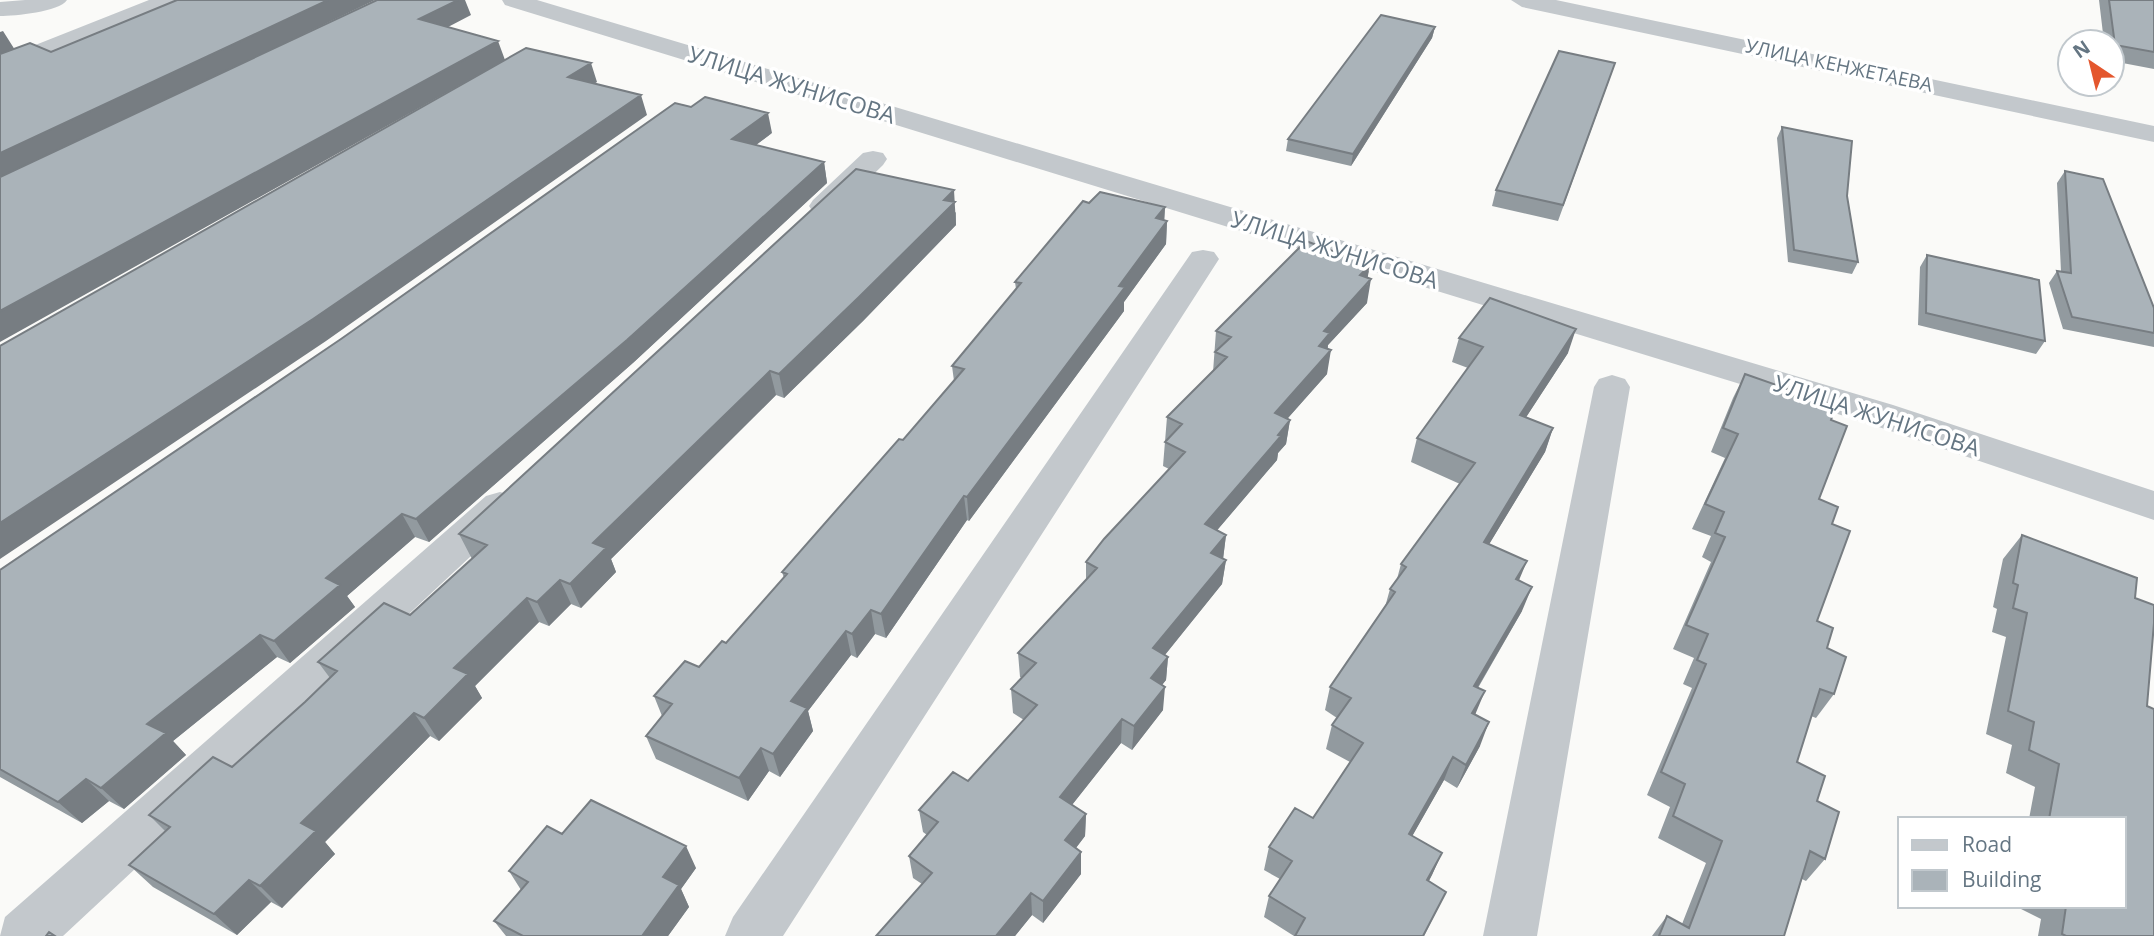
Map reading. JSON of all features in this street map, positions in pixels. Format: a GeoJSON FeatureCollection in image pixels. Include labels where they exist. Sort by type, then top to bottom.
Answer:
{"type":"FeatureCollection","features":[{"type":"Feature","properties":{"kind":"street"},"geometry":{"type":"LineString","coordinates":[[0,9],[16,9],[55,0]]}},
{"type":"Feature","properties":{"kind":"street"},"geometry":{"type":"LineString","coordinates":[[0,58],[112,6],[145,0]]}},
{"type":"Feature","properties":{"kind":"street"},"geometry":{"type":"LineString","coordinates":[[0,68],[169,0]]}},
{"type":"Feature","properties":{"kind":"street","name":"УЛИЦА ЖУНИСОВА"},"geometry":{"type":"LineString","coordinates":[[513,0],[1855,406],[2154,506]]}},
{"type":"Feature","properties":{"kind":"street","name":"УЛИЦА КЕНЖЕТАЕВА"},"geometry":{"type":"LineString","coordinates":[[1522,0],[2033,106],[2154,134]]}},
{"type":"Feature","properties":{"kind":"street"},"geometry":{"type":"LineString","coordinates":[[795,233],[873,159]]}},
{"type":"Feature","properties":{"kind":"street"},"geometry":{"type":"LineString","coordinates":[[752,936],[1203,259]]}},
{"type":"Feature","properties":{"kind":"street"},"geometry":{"type":"LineString","coordinates":[[1510,936],[1612,387]]}},
{"type":"Feature","properties":{"kind":"street"},"geometry":{"type":"LineString","coordinates":[[24,936],[525,483]]}},
{"type":"Feature","properties":{"kind":"building"},"geometry":{"type":"Polygon","coordinates":[[[177,0],[328,0],[0,153],[0,54],[30,43],[51,52],[177,0]]]}},
{"type":"Feature","properties":{"kind":"building"},"geometry":{"type":"Polygon","coordinates":[[[377,0],[458,0],[419,19],[498,41],[0,311],[0,177],[377,0]]]}},
{"type":"Feature","properties":{"kind":"building"},"geometry":{"type":"Polygon","coordinates":[[[2109,0],[2154,0],[2154,52],[2126,47],[2126,28],[2113,28],[2109,0]]]}},
{"type":"Feature","properties":{"kind":"building"},"geometry":{"type":"Polygon","coordinates":[[[1381,15],[1435,27],[1353,154],[1288,139],[1381,15]]]}},
{"type":"Feature","properties":{"kind":"building"},"geometry":{"type":"Polygon","coordinates":[[[526,48],[591,63],[568,77],[641,95],[313,319],[0,523],[0,346],[526,48]]]}},
{"type":"Feature","properties":{"kind":"building"},"geometry":{"type":"Polygon","coordinates":[[[1559,51],[1615,63],[1563,205],[1496,190],[1559,51]]]}},
{"type":"Feature","properties":{"kind":"building"},"geometry":{"type":"Polygon","coordinates":[[[705,97],[768,113],[732,139],[824,162],[627,340],[416,519],[402,514],[326,578],[340,585],[274,641],[260,635],[147,724],[166,733],[101,788],[86,779],[58,802],[0,769],[0,570],[341,339],[675,103],[691,107],[705,97]]]}},
{"type":"Feature","properties":{"kind":"building"},"geometry":{"type":"Polygon","coordinates":[[[1782,127],[1852,141],[1847,196],[1858,262],[1794,250],[1782,127]]]}},
{"type":"Feature","properties":{"kind":"building"},"geometry":{"type":"Polygon","coordinates":[[[856,169],[954,190],[944,200],[955,202],[779,374],[770,371],[593,543],[606,548],[570,584],[560,580],[537,602],[527,598],[454,668],[468,674],[424,718],[414,713],[301,823],[316,831],[260,886],[249,880],[214,914],[129,865],[170,827],[149,815],[213,757],[232,767],[305,702],[337,671],[318,662],[384,603],[410,615],[487,545],[459,534],[856,169]]]}},
{"type":"Feature","properties":{"kind":"building"},"geometry":{"type":"Polygon","coordinates":[[[2065,171],[2103,179],[2154,308],[2154,333],[2072,317],[2057,271],[2071,273],[2065,171]]]}},
{"type":"Feature","properties":{"kind":"building"},"geometry":{"type":"Polygon","coordinates":[[[1100,192],[1165,207],[1156,218],[1167,221],[1119,286],[1125,287],[967,497],[964,496],[881,614],[871,610],[852,634],[846,631],[791,701],[807,708],[773,754],[761,748],[739,778],[646,736],[672,704],[654,696],[685,661],[699,667],[722,641],[726,643],[787,574],[782,572],[964,369],[952,366],[1021,283],[1015,282],[1083,201],[1089,203],[1100,192]]]}},
{"type":"Feature","properties":{"kind":"building"},"geometry":{"type":"Polygon","coordinates":[[[1306,241],[1370,265],[1360,275],[1371,279],[1324,331],[1330,333],[1319,346],[1331,350],[1275,413],[1290,420],[1278,435],[1281,436],[1205,524],[1226,535],[1211,553],[1226,560],[1153,648],[1168,657],[1151,678],[1165,687],[1134,726],[1122,719],[1060,797],[1086,814],[1065,840],[1081,852],[1043,901],[1031,893],[996,936],[876,936],[932,873],[909,856],[938,822],[919,810],[953,772],[968,781],[1037,705],[1011,689],[1036,663],[1018,653],[1097,568],[1086,562],[1104,539],[1185,452],[1165,442],[1182,424],[1167,417],[1227,357],[1215,352],[1231,337],[1216,331],[1306,241]]]}},
{"type":"Feature","properties":{"kind":"building"},"geometry":{"type":"Polygon","coordinates":[[[1927,255],[2039,280],[2045,341],[1926,313],[1927,255]]]}},
{"type":"Feature","properties":{"kind":"building"},"geometry":{"type":"Polygon","coordinates":[[[1490,298],[1576,329],[1520,415],[1553,428],[1484,542],[1527,561],[1516,579],[1532,587],[1474,686],[1485,691],[1472,713],[1489,722],[1466,765],[1453,757],[1409,834],[1442,853],[1427,880],[1446,892],[1423,936],[1295,936],[1305,918],[1269,896],[1292,861],[1269,847],[1295,808],[1313,818],[1363,743],[1332,725],[1351,698],[1330,687],[1395,592],[1390,589],[1406,567],[1401,564],[1475,463],[1417,438],[1483,347],[1459,338],[1490,298]]]}},
{"type":"Feature","properties":{"kind":"building"},"geometry":{"type":"Polygon","coordinates":[[[1745,374],[1836,406],[1831,420],[1847,426],[1819,499],[1838,507],[1832,524],[1850,531],[1817,621],[1833,628],[1827,648],[1846,657],[1834,694],[1820,689],[1797,762],[1825,776],[1817,801],[1839,812],[1825,859],[1810,851],[1784,936],[1659,936],[1667,916],[1689,928],[1722,841],[1673,816],[1685,784],[1661,772],[1706,664],[1697,660],[1708,634],[1686,625],[1725,537],[1715,533],[1724,512],[1705,504],[1738,434],[1723,428],[1745,374]]]}},
{"type":"Feature","properties":{"kind":"building"},"geometry":{"type":"Polygon","coordinates":[[[2022,535],[2137,578],[2135,598],[2154,605],[2147,706],[2154,709],[2154,936],[2062,934],[2066,908],[2126,908],[2126,817],[2049,817],[2059,764],[2029,750],[2034,722],[2008,711],[2027,613],[2013,608],[2018,585],[2013,583],[2022,535]]]}},
{"type":"Feature","properties":{"kind":"building"},"geometry":{"type":"Polygon","coordinates":[[[591,800],[686,846],[663,877],[679,885],[642,936],[523,936],[494,921],[528,882],[509,871],[547,826],[562,834],[591,800]]]}}]}
